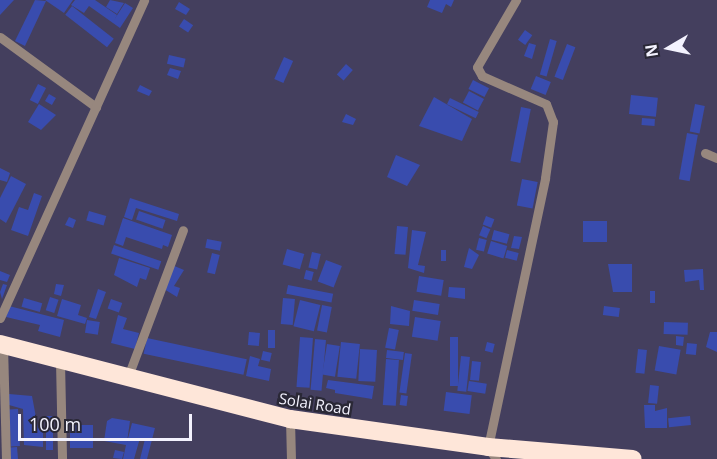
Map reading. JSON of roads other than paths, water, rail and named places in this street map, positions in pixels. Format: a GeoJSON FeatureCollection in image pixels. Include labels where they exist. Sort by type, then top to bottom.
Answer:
{"type":"FeatureCollection","features":[{"type":"Feature","properties":{"kind":"highway","name":"Solai Road"},"geometry":{"type":"LineString","coordinates":[[1,344],[290,419],[492,453],[633,459]]}},
{"type":"Feature","properties":{"kind":"street"},"geometry":{"type":"LineString","coordinates":[[492,453],[545,178],[553,122],[546,104],[482,76],[477,67],[516,0]]}},
{"type":"Feature","properties":{"kind":"street"},"geometry":{"type":"LineString","coordinates":[[0,318],[142,1]]}},
{"type":"Feature","properties":{"kind":"street"},"geometry":{"type":"LineString","coordinates":[[0,38],[96,106]]}},
{"type":"Feature","properties":{"kind":"street"},"geometry":{"type":"LineString","coordinates":[[705,153],[717,158]]}},
{"type":"Feature","properties":{"kind":"street"},"geometry":{"type":"LineString","coordinates":[[127,378],[183,230]]}},
{"type":"Feature","properties":{"kind":"street"},"geometry":{"type":"LineString","coordinates":[[1,344],[6,459]]}},
{"type":"Feature","properties":{"kind":"street"},"geometry":{"type":"LineString","coordinates":[[60,361],[62,459]]}},
{"type":"Feature","properties":{"kind":"street"},"geometry":{"type":"LineString","coordinates":[[290,419],[291,459]]}}]}
